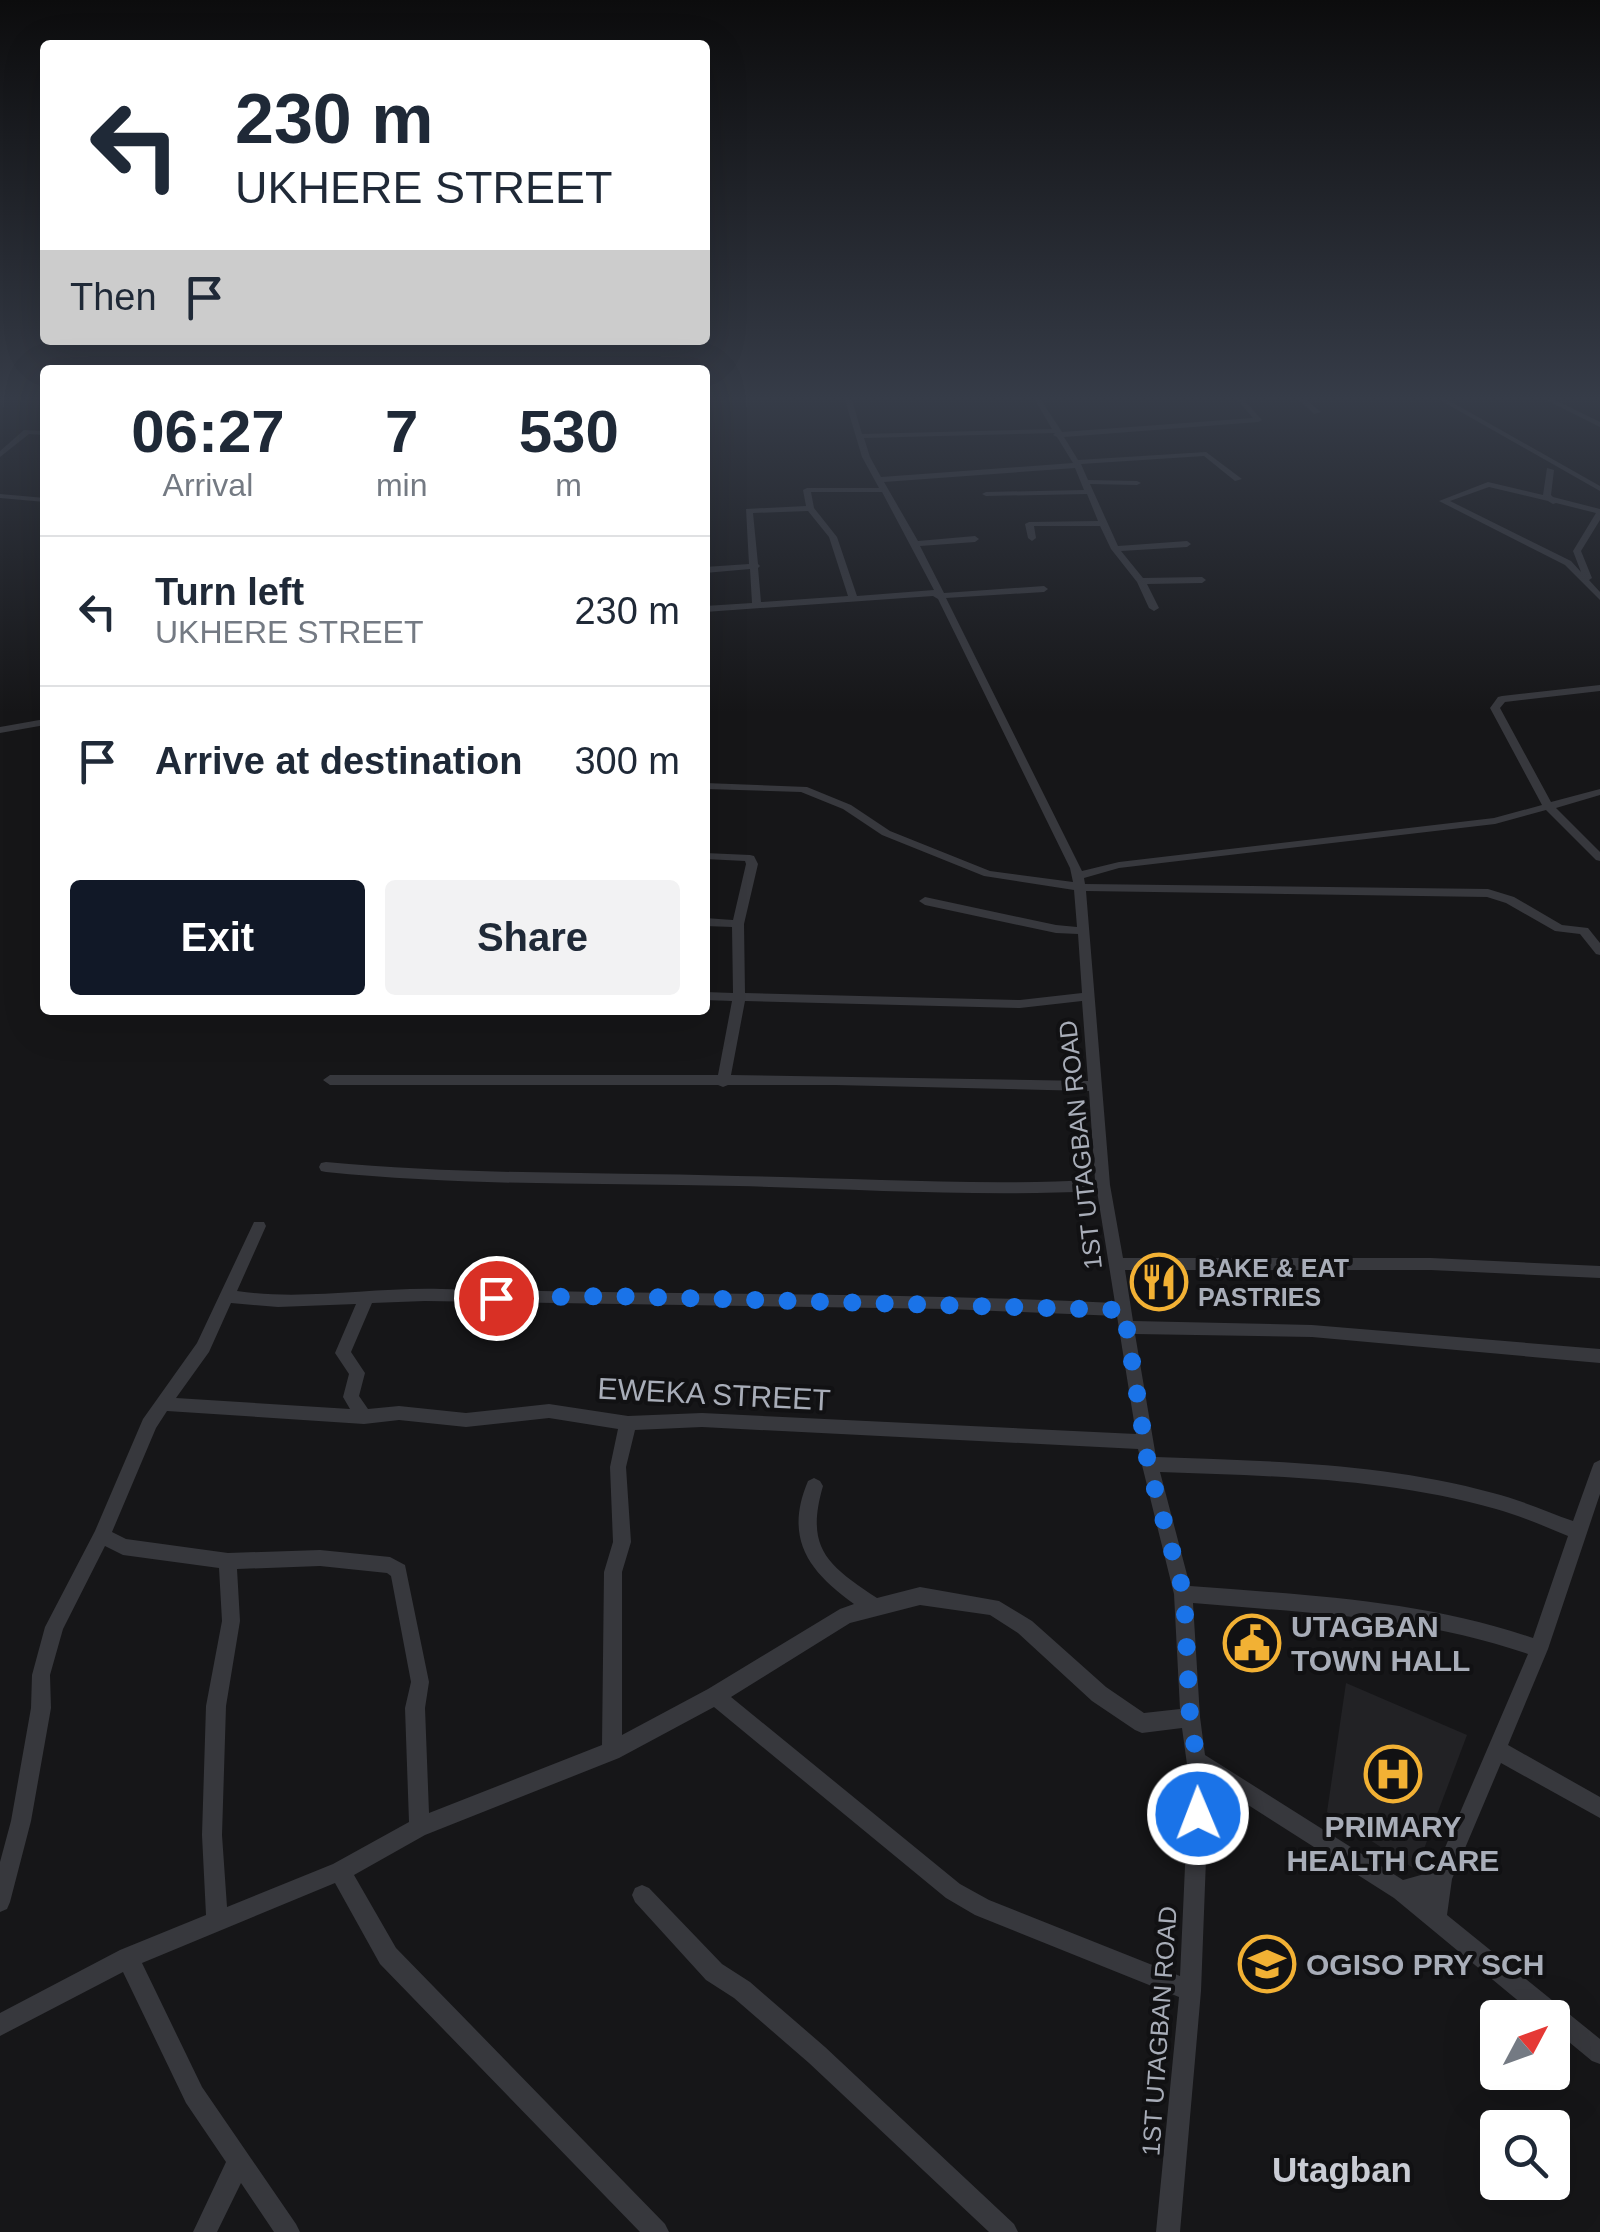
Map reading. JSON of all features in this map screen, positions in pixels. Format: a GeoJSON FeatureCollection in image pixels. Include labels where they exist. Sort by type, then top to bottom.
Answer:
{"type":"FeatureCollection","features":[{"type":"Feature","properties":{"kind":"street"},"geometry":{"type":"LineString","coordinates":[[810,504],[833,538],[853,598]]}},
{"type":"Feature","properties":{"kind":"street","name":"1ST UTAGBAN ROAD"},"geometry":{"type":"LineString","coordinates":[[892,504],[1076,868],[1094,1028],[1094,1086],[1104,1185],[1148,1464],[1184,1594],[1190,1717],[1200,1778],[1190,1991],[1168,2232]]}},
{"type":"Feature","properties":{"kind":"street"},"geometry":{"type":"LineString","coordinates":[[1093,504],[1115,550],[1141,581],[1154,608]]}},
{"type":"Feature","properties":{"kind":"street"},"geometry":{"type":"LineString","coordinates":[[1450,504],[1568,563],[1590,582]]}},
{"type":"Feature","properties":{"kind":"street"},"geometry":{"type":"LineString","coordinates":[[1563,504],[1600,512],[1577,551],[1600,597]]}},
{"type":"Feature","properties":{"kind":"street"},"geometry":{"type":"LineString","coordinates":[[756,605],[749,510],[810,508]]}},
{"type":"Feature","properties":{"kind":"street"},"geometry":{"type":"LineString","coordinates":[[1032,538],[1029,524],[1101,523]]}},
{"type":"Feature","properties":{"kind":"street"},"geometry":{"type":"LineString","coordinates":[[915,544],[975,539]]}},
{"type":"Feature","properties":{"kind":"street"},"geometry":{"type":"LineString","coordinates":[[1115,550],[1186,544]]}},
{"type":"Feature","properties":{"kind":"street"},"geometry":{"type":"LineString","coordinates":[[710,570],[756,566]]}},
{"type":"Feature","properties":{"kind":"street"},"geometry":{"type":"LineString","coordinates":[[1141,581],[1202,580]]}},
{"type":"Feature","properties":{"kind":"street"},"geometry":{"type":"LineString","coordinates":[[710,609],[1044,589]]}},
{"type":"Feature","properties":{"kind":"street"},"geometry":{"type":"LineString","coordinates":[[1597,851],[1548,806],[1496,708],[1502,699],[1600,688]]}},
{"type":"Feature","properties":{"kind":"street"},"geometry":{"type":"LineString","coordinates":[[0,722],[40,722]]}},
{"type":"Feature","properties":{"kind":"street"},"geometry":{"type":"LineString","coordinates":[[0,730],[27,722]]}},
{"type":"Feature","properties":{"kind":"street"},"geometry":{"type":"LineString","coordinates":[[710,786],[803,789],[847,807],[886,833],[988,874],[1078,882],[1488,894],[1510,900],[1559,928],[1584,931],[1600,951]]}},
{"type":"Feature","properties":{"kind":"street"},"geometry":{"type":"LineString","coordinates":[[1078,882],[1119,865],[1495,822],[1600,792]]}},
{"type":"Feature","properties":{"kind":"street"},"geometry":{"type":"LineString","coordinates":[[710,856],[750,858],[738,924],[739,998],[723,1082]]}},
{"type":"Feature","properties":{"kind":"street"},"geometry":{"type":"LineString","coordinates":[[925,901],[1056,929],[1085,930]]}},
{"type":"Feature","properties":{"kind":"street"},"geometry":{"type":"LineString","coordinates":[[710,922],[738,924]]}},
{"type":"Feature","properties":{"kind":"street"},"geometry":{"type":"LineString","coordinates":[[710,996],[1020,1004],[1088,996]]}},
{"type":"Feature","properties":{"kind":"street"},"geometry":{"type":"LineString","coordinates":[[330,1080],[1094,1086]]}},
{"type":"Feature","properties":{"kind":"street"},"geometry":{"type":"LineString","coordinates":[[326,1167],[400,1176],[860,1187],[1036,1189],[1104,1185]]}},
{"type":"Feature","properties":{"kind":"street"},"geometry":{"type":"LineString","coordinates":[[0,1902],[21,1821],[42,1708],[45,1659],[71,1588],[102,1535],[124,1475],[160,1404],[188,1372],[229,1296],[259,1226]]}},
{"type":"Feature","properties":{"kind":"street"},"geometry":{"type":"LineString","coordinates":[[1116,1264],[1431,1264],[1600,1272]]}},
{"type":"Feature","properties":{"kind":"street"},"geometry":{"type":"LineString","coordinates":[[229,1296],[256,1301],[402,1294],[610,1296],[1125,1319],[1600,1356]]}},
{"type":"Feature","properties":{"kind":"street"},"geometry":{"type":"LineString","coordinates":[[364,1418],[351,1396],[357,1373],[344,1353],[366,1298]]}},
{"type":"Feature","properties":{"kind":"street","name":"EWEKA STREET"},"geometry":{"type":"LineString","coordinates":[[160,1404],[364,1418],[399,1413],[466,1420],[548,1412],[628,1423],[702,1420],[1145,1442]]}},
{"type":"Feature","properties":{"kind":"street"},"geometry":{"type":"LineString","coordinates":[[612,1750],[613,1572],[622,1542],[618,1468],[628,1423]]}},
{"type":"Feature","properties":{"kind":"street"},"geometry":{"type":"LineString","coordinates":[[1148,1464],[1273,1468],[1386,1481],[1492,1500],[1578,1532]]}},
{"type":"Feature","properties":{"kind":"street"},"geometry":{"type":"LineString","coordinates":[[1436,1917],[1442,1880],[1539,1649],[1578,1532],[1595,1494],[1600,1468]]}},
{"type":"Feature","properties":{"kind":"street"},"geometry":{"type":"LineString","coordinates":[[814,1486],[803,1515],[814,1552],[829,1578],[876,1608]]}},
{"type":"Feature","properties":{"kind":"street"},"geometry":{"type":"LineString","coordinates":[[102,1535],[123,1548],[228,1561],[320,1558],[390,1566],[399,1571],[420,1682],[415,1708],[419,1827]]}},
{"type":"Feature","properties":{"kind":"street"},"geometry":{"type":"LineString","coordinates":[[217,1920],[212,1836],[216,1706],[231,1621],[228,1561]]}},
{"type":"Feature","properties":{"kind":"street"},"geometry":{"type":"LineString","coordinates":[[1184,1594],[1416,1614],[1504,1635],[1539,1649]]}},
{"type":"Feature","properties":{"kind":"street"},"geometry":{"type":"LineString","coordinates":[[0,2025],[128,1958],[340,1871],[419,1827],[612,1750],[715,1696],[846,1615],[920,1596],[993,1607],[1025,1627],[1099,1694],[1142,1723],[1190,1717]]}},
{"type":"Feature","properties":{"kind":"street"},"geometry":{"type":"LineString","coordinates":[[715,1696],[952,1891],[1049,1936],[1190,1991]]}},
{"type":"Feature","properties":{"kind":"street"},"geometry":{"type":"LineString","coordinates":[[1497,1750],[1600,1808]]}},
{"type":"Feature","properties":{"kind":"street"},"geometry":{"type":"LineString","coordinates":[[1196,1760],[1401,1890],[1600,2052]]}},
{"type":"Feature","properties":{"kind":"street"},"geometry":{"type":"LineString","coordinates":[[340,1871],[388,1956],[657,2232]]}},
{"type":"Feature","properties":{"kind":"street"},"geometry":{"type":"LineString","coordinates":[[1401,1890],[1442,1880]]}},
{"type":"Feature","properties":{"kind":"street"},"geometry":{"type":"LineString","coordinates":[[642,1894],[714,1972],[742,1990],[817,2055],[1006,2232]]}},
{"type":"Feature","properties":{"kind":"street"},"geometry":{"type":"LineString","coordinates":[[128,1958],[194,2096],[288,2232]]}},
{"type":"Feature","properties":{"kind":"street"},"geometry":{"type":"LineString","coordinates":[[204,2232],[239,2161]]}},
{"type":"Feature","properties":{"kind":"shaded area","name":"PRIMARY HEALTH CARE"},"geometry":{"type":"Polygon","coordinates":[[[1346,1683],[1467,1735],[1416,1870],[1327,1812],[1346,1683]]]}},
{"type":"Feature","properties":{"kind":"place","name":"BAKE & EAT PASTRIES"},"geometry":{"type":"Point","coordinates":[1159,1282]}},
{"type":"Feature","properties":{"kind":"place","name":"UTAGBAN TOWN HALL"},"geometry":{"type":"Point","coordinates":[1252,1643]}},
{"type":"Feature","properties":{"kind":"place","name":"PRIMARY HEALTH CARE"},"geometry":{"type":"Point","coordinates":[1393,1774]}},
{"type":"Feature","properties":{"kind":"place","name":"OGISO PRY SCH"},"geometry":{"type":"Point","coordinates":[1267,1964]}},
{"type":"Feature","properties":{"kind":"district","name":"Utagban"},"geometry":{"type":"Point","coordinates":[1342,2169]}},
{"type":"Feature","properties":{"kind":"route"},"geometry":{"type":"LineString","coordinates":[[496,1298],[610,1296],[1124,1310],[1148,1464],[1184,1594],[1190,1717],[1200,1778],[1198,1814]]}}]}
